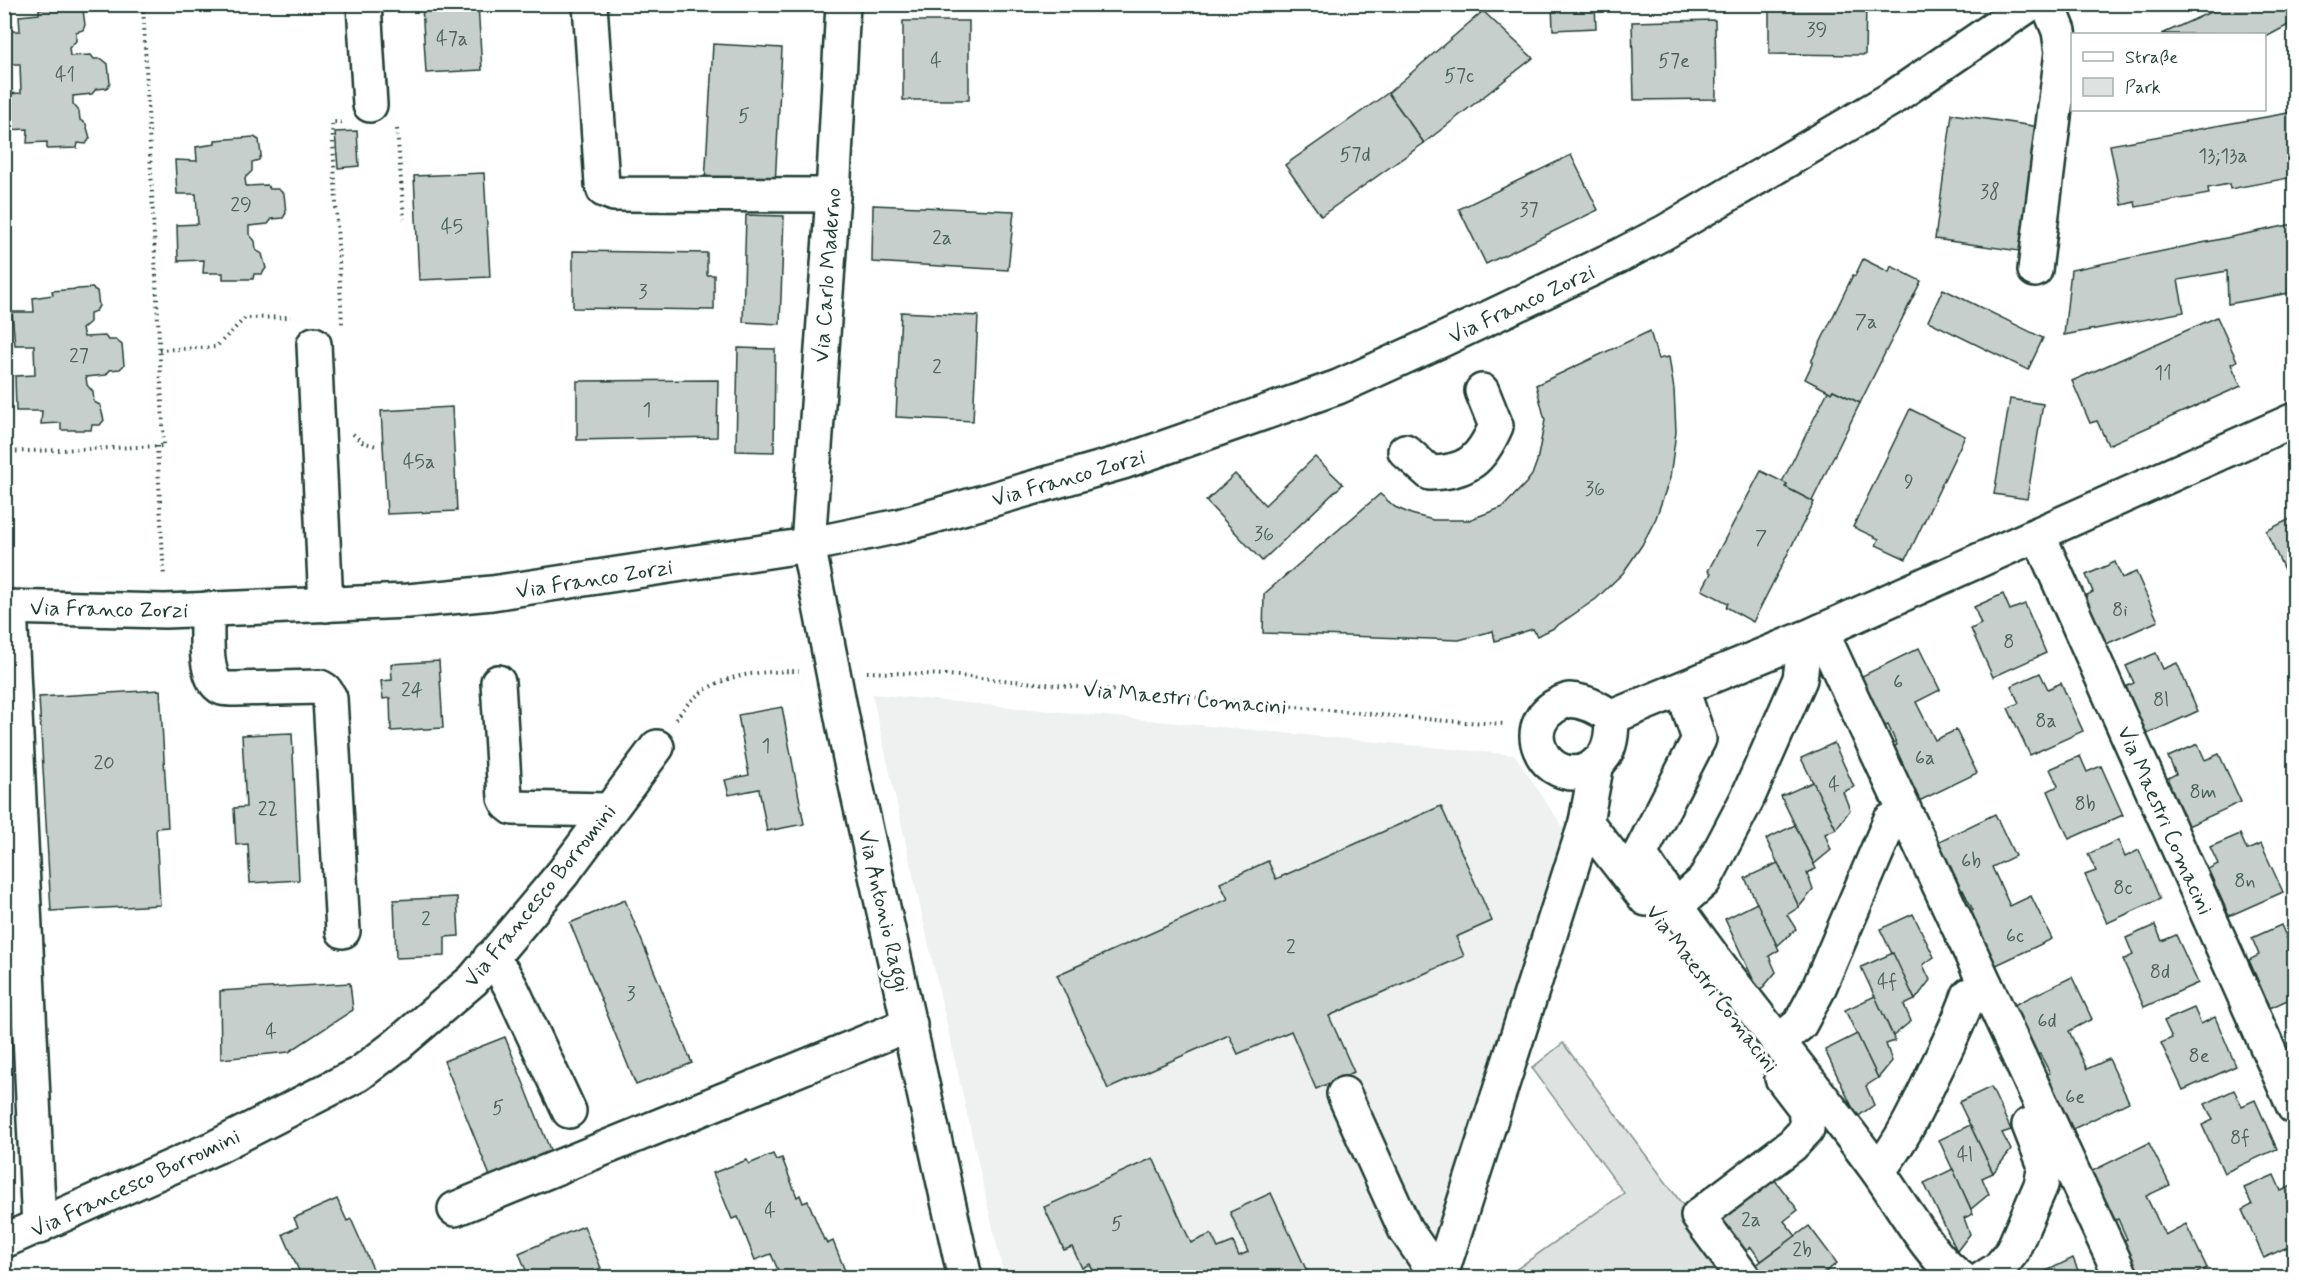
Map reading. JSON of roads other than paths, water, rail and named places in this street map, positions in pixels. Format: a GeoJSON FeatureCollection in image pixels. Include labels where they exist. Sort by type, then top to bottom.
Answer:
{"type":"FeatureCollection","features":[{"type":"Feature","properties":{"kind":"street"},"geometry":{"type":"LineString","coordinates":[[364,4],[372,115]]}},
{"type":"Feature","properties":{"kind":"street"},"geometry":{"type":"LineString","coordinates":[[590,4],[604,189],[614,194],[833,195]]}},
{"type":"Feature","properties":{"kind":"street","name":"Via Carlo Maderno"},"geometry":{"type":"LineString","coordinates":[[808,545],[833,195],[843,4]]}},
{"type":"Feature","properties":{"kind":"street","name":"Via Franco Zorzi"},"geometry":{"type":"LineString","coordinates":[[7,607],[165,611],[408,601],[492,593],[808,545],[899,526],[1123,462],[1338,387],[1395,362],[1665,232],[1891,99],[2030,4]]}},
{"type":"Feature","properties":{"kind":"street"},"geometry":{"type":"LineString","coordinates":[[2035,270],[2062,52],[2059,31],[2048,4]]}},
{"type":"Feature","properties":{"kind":"street"},"geometry":{"type":"LineString","coordinates":[[319,331],[326,605]]}},
{"type":"Feature","properties":{"kind":"street"},"geometry":{"type":"LineString","coordinates":[[1405,451],[1430,473],[1451,472],[1473,462],[1486,448],[1496,426],[1482,391]]}},
{"type":"Feature","properties":{"kind":"street"},"geometry":{"type":"LineString","coordinates":[[1612,717],[1813,634],[2295,420]]}},
{"type":"Feature","properties":{"kind":"street","name":"Via Maestri Comacini"},"geometry":{"type":"LineString","coordinates":[[2038,534],[2295,1107]]}},
{"type":"Feature","properties":{"kind":"street","name":"Via Antonio Raggi"},"geometry":{"type":"LineString","coordinates":[[808,545],[832,670],[965,1278]]}},
{"type":"Feature","properties":{"kind":"street"},"geometry":{"type":"LineString","coordinates":[[7,607],[15,928],[39,1227]]}},
{"type":"Feature","properties":{"kind":"street"},"geometry":{"type":"LineString","coordinates":[[207,609],[208,663],[214,683],[222,688],[236,689],[320,687],[330,698],[343,931]]}},
{"type":"Feature","properties":{"kind":"street"},"geometry":{"type":"LineString","coordinates":[[1813,634],[1890,822],[2039,1146],[2045,1166],[2041,1185],[2012,1252],[1998,1269],[1984,1278]]}},
{"type":"Feature","properties":{"kind":"street"},"geometry":{"type":"LineString","coordinates":[[1813,634],[2122,1278]]}},
{"type":"Feature","properties":{"kind":"street","name":"Via Maestri Comacini"},"geometry":{"type":"LineString","coordinates":[[1813,634],[1800,680],[1747,799],[1704,881],[1676,906],[1878,1171],[1939,1256],[1951,1271],[1961,1278]]}},
{"type":"Feature","properties":{"kind":"street"},"geometry":{"type":"LineString","coordinates":[[498,682],[508,804],[513,808],[609,810]]}},
{"type":"Feature","properties":{"kind":"street"},"geometry":{"type":"LineString","coordinates":[[1676,906],[1640,854],[1699,740],[1683,688]]}},
{"type":"Feature","properties":{"kind":"street"},"geometry":{"type":"LineString","coordinates":[[1581,700],[1612,717],[1609,746],[1604,757],[1584,771],[1560,770],[1549,764],[1542,754],[1536,730],[1548,710],[1558,703],[1581,700]]}},
{"type":"Feature","properties":{"kind":"street","name":"Via Francesco Borromini"},"geometry":{"type":"LineString","coordinates":[[4,1241],[216,1147],[359,1074],[397,1045],[472,980],[563,873],[657,747]]}},
{"type":"Feature","properties":{"kind":"street"},"geometry":{"type":"LineString","coordinates":[[1439,1278],[1586,822],[1597,763]]}},
{"type":"Feature","properties":{"kind":"street","name":"Via Maestri Comacini"},"geometry":{"type":"LineString","coordinates":[[1586,822],[1805,1108],[1807,1129],[1792,1145],[1698,1216],[1744,1278]]}},
{"type":"Feature","properties":{"kind":"street","name":"Via Maestri Comacini"},"geometry":{"type":"LineString","coordinates":[[1778,1042],[1800,1024],[1818,990],[1890,822]]}},
{"type":"Feature","properties":{"kind":"street"},"geometry":{"type":"LineString","coordinates":[[490,958],[503,973],[512,989],[569,1111]]}},
{"type":"Feature","properties":{"kind":"street"},"geometry":{"type":"LineString","coordinates":[[1878,1171],[1895,1149],[1916,1112],[1959,1022],[1969,995]]}},
{"type":"Feature","properties":{"kind":"street"},"geometry":{"type":"LineString","coordinates":[[455,1209],[910,1024]]}},
{"type":"Feature","properties":{"kind":"street"},"geometry":{"type":"LineString","coordinates":[[1344,1094],[1405,1229],[1439,1278]]}}]}
